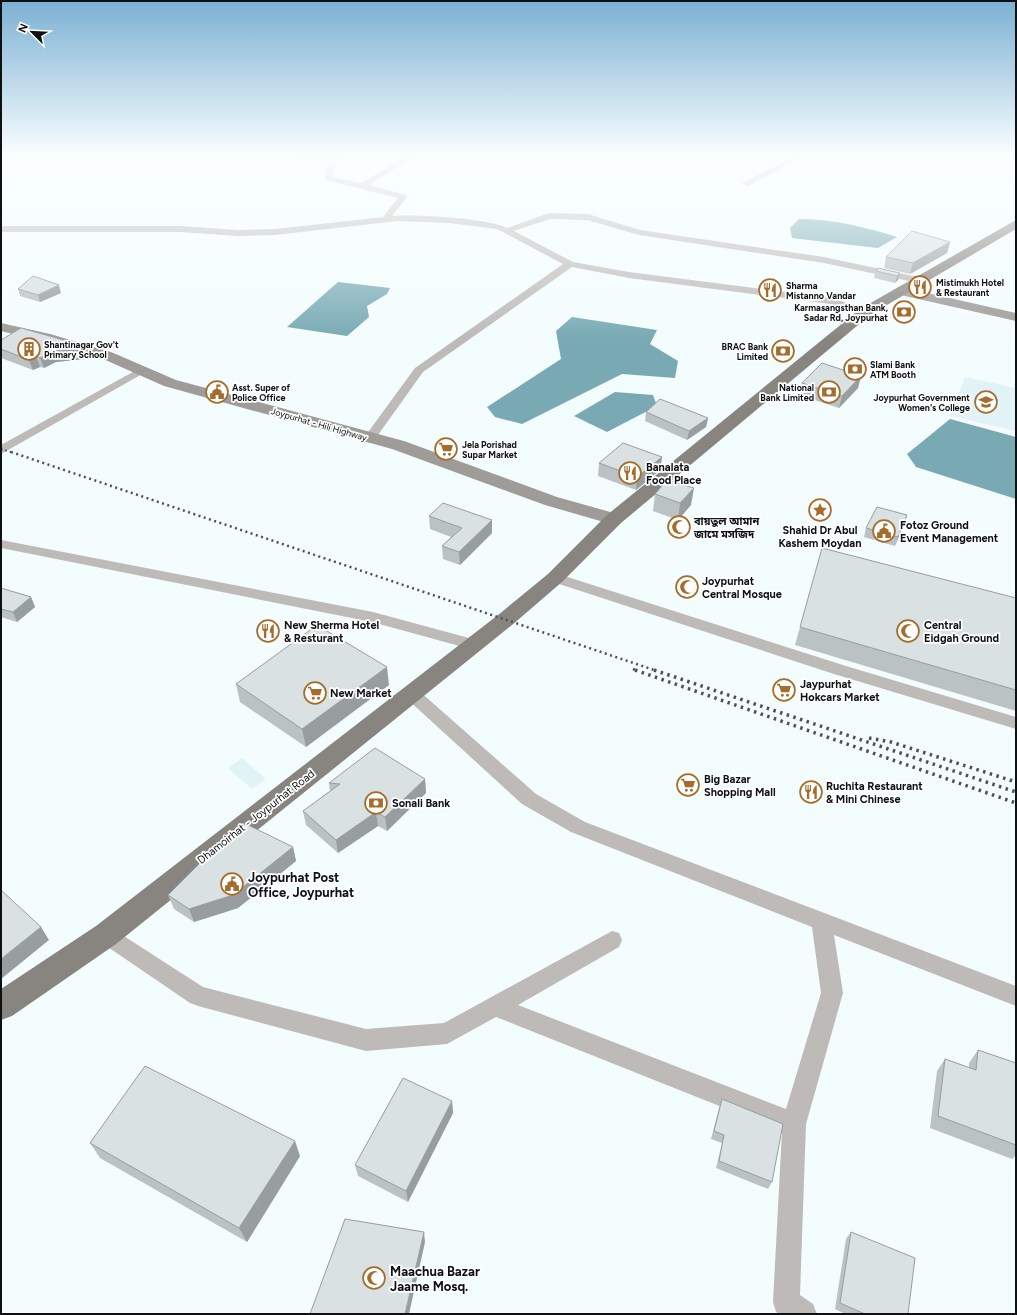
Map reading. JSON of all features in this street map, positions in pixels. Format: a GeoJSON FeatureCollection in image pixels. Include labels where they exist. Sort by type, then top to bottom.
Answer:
{"type":"FeatureCollection","features":[{"type":"Feature","properties":{"kind":"main road","name":"Dhamoirhat - Joypurhat Road"},"geometry":{"type":"LineString","coordinates":[[1,1006],[106,935],[474,645],[555,578],[614,519],[822,350],[865,312],[1016,224]]}},
{"type":"Feature","properties":{"kind":"main road"},"geometry":{"type":"LineString","coordinates":[[900,291],[1016,317]]}},
{"type":"Feature","properties":{"kind":"main road","name":"Joypurhat - Hili Highway"},"geometry":{"type":"LineString","coordinates":[[1,327],[45,337],[106,355],[170,383],[291,415],[398,446],[551,501],[614,519]]}},
{"type":"Feature","properties":{"kind":"street"},"geometry":{"type":"LineString","coordinates":[[385,220],[388,216]]}},
{"type":"Feature","properties":{"kind":"street"},"geometry":{"type":"LineString","coordinates":[[506,231],[548,216]]}},
{"type":"Feature","properties":{"kind":"street"},"geometry":{"type":"LineString","coordinates":[[563,216],[588,217],[639,232],[824,260],[918,280]]}},
{"type":"Feature","properties":{"kind":"street"},"geometry":{"type":"LineString","coordinates":[[1,229],[180,229],[238,233],[275,232],[398,218],[449,220],[499,228],[570,264],[629,275],[832,301],[865,312]]}},
{"type":"Feature","properties":{"kind":"street"},"geometry":{"type":"LineString","coordinates":[[369,438],[419,370],[570,264]]}},
{"type":"Feature","properties":{"kind":"street"},"geometry":{"type":"LineString","coordinates":[[1,450],[140,371]]}},
{"type":"Feature","properties":{"kind":"street"},"geometry":{"type":"LineString","coordinates":[[1,544],[373,617],[474,645]]}},
{"type":"Feature","properties":{"kind":"street"},"geometry":{"type":"LineString","coordinates":[[555,578],[840,670],[1016,723]]}},
{"type":"Feature","properties":{"kind":"street"},"geometry":{"type":"LineString","coordinates":[[412,694],[529,800],[578,827],[1016,996]]}},
{"type":"Feature","properties":{"kind":"street"},"geometry":{"type":"LineString","coordinates":[[803,1314],[786,1302],[794,1124],[832,993],[822,922]]}},
{"type":"Feature","properties":{"kind":"street"},"geometry":{"type":"LineString","coordinates":[[106,935],[198,996],[366,1040],[447,1033],[612,940]]}},
{"type":"Feature","properties":{"kind":"street"},"geometry":{"type":"LineString","coordinates":[[495,1006],[794,1124]]}},
{"type":"Feature","properties":{"kind":"shaded area","name":"Joypurhat Government Women's College"},"geometry":{"type":"Polygon","coordinates":[[[965,377],[1016,388],[1016,431],[950,416],[965,377]]]}},
{"type":"Feature","properties":{"kind":"shaded area"},"geometry":{"type":"Polygon","coordinates":[[[242,758],[266,779],[252,789],[228,768],[242,758]]]}},
{"type":"Feature","properties":{"kind":"water"},"geometry":{"type":"Polygon","coordinates":[[[799,219],[824,220],[849,224],[897,237],[878,248],[792,238],[790,228],[799,219]]]}},
{"type":"Feature","properties":{"kind":"water"},"geometry":{"type":"Polygon","coordinates":[[[338,282],[390,288],[387,294],[367,306],[369,317],[347,336],[287,327],[338,282]]]}},
{"type":"Feature","properties":{"kind":"water"},"geometry":{"type":"Polygon","coordinates":[[[572,317],[657,330],[650,344],[678,361],[675,378],[622,374],[522,424],[495,417],[487,407],[561,359],[556,331],[572,317]]]}},
{"type":"Feature","properties":{"kind":"water"},"geometry":{"type":"Polygon","coordinates":[[[615,392],[653,395],[657,406],[607,432],[574,416],[615,392]]]}},
{"type":"Feature","properties":{"kind":"water"},"geometry":{"type":"Polygon","coordinates":[[[950,419],[1016,437],[1016,499],[916,467],[907,454],[950,419]]]}},
{"type":"Feature","properties":{"kind":"building"},"geometry":{"type":"Polygon","coordinates":[[[912,231],[950,242],[913,263],[886,257],[912,231]]]}},
{"type":"Feature","properties":{"kind":"building"},"geometry":{"type":"Polygon","coordinates":[[[878,268],[900,273],[897,276],[876,271],[878,268]]]}},
{"type":"Feature","properties":{"kind":"building"},"geometry":{"type":"Polygon","coordinates":[[[33,276],[59,285],[38,295],[18,289],[33,276]]]}},
{"type":"Feature","properties":{"kind":"building"},"geometry":{"type":"Polygon","coordinates":[[[21,328],[92,348],[53,351],[40,358],[36,356],[29,360],[1,349],[1,340],[21,328]]]}},
{"type":"Feature","properties":{"kind":"building"},"geometry":{"type":"Polygon","coordinates":[[[822,363],[861,376],[842,396],[802,383],[822,363]]]}},
{"type":"Feature","properties":{"kind":"building"},"geometry":{"type":"Polygon","coordinates":[[[660,399],[708,418],[689,431],[646,412],[660,399]]]}},
{"type":"Feature","properties":{"kind":"building"},"geometry":{"type":"Polygon","coordinates":[[[623,443],[662,457],[637,477],[599,463],[623,443]]]}},
{"type":"Feature","properties":{"kind":"building"},"geometry":{"type":"Polygon","coordinates":[[[667,480],[694,488],[680,503],[655,494],[667,480]]]}},
{"type":"Feature","properties":{"kind":"building"},"geometry":{"type":"Polygon","coordinates":[[[443,503],[492,520],[459,552],[442,546],[462,528],[429,516],[443,503]]]}},
{"type":"Feature","properties":{"kind":"building"},"geometry":{"type":"Polygon","coordinates":[[[877,507],[907,515],[898,537],[866,528],[877,507]]]}},
{"type":"Feature","properties":{"kind":"building","name":"Central Eidgah Ground"},"geometry":{"type":"Polygon","coordinates":[[[822,548],[1016,598],[1016,690],[800,627],[822,548]]]}},
{"type":"Feature","properties":{"kind":"building"},"geometry":{"type":"Polygon","coordinates":[[[1,588],[31,597],[13,612],[1,609],[1,588]]]}},
{"type":"Feature","properties":{"kind":"building","name":"New Market"},"geometry":{"type":"Polygon","coordinates":[[[317,625],[387,667],[302,729],[236,684],[317,625]]]}},
{"type":"Feature","properties":{"kind":"building","name":"Sonali Bank"},"geometry":{"type":"Polygon","coordinates":[[[375,748],[425,779],[385,817],[376,812],[336,840],[303,811],[340,784],[329,783],[375,748]]]}},
{"type":"Feature","properties":{"kind":"building","name":"Joypurhat Post Office, Joypurhat"},"geometry":{"type":"Polygon","coordinates":[[[246,824],[293,847],[233,895],[189,909],[168,895],[211,852],[246,824]]]}},
{"type":"Feature","properties":{"kind":"building"},"geometry":{"type":"Polygon","coordinates":[[[1,890],[41,927],[1,959],[1,890]]]}},
{"type":"Feature","properties":{"kind":"building"},"geometry":{"type":"Polygon","coordinates":[[[978,1050],[1016,1063],[1016,1145],[938,1116],[945,1059],[976,1070],[978,1050]]]}},
{"type":"Feature","properties":{"kind":"building"},"geometry":{"type":"Polygon","coordinates":[[[145,1066],[295,1141],[239,1228],[90,1143],[145,1066]]]}},
{"type":"Feature","properties":{"kind":"building"},"geometry":{"type":"Polygon","coordinates":[[[403,1078],[452,1101],[406,1191],[355,1165],[403,1078]]]}},
{"type":"Feature","properties":{"kind":"building"},"geometry":{"type":"Polygon","coordinates":[[[722,1099],[783,1124],[772,1182],[719,1161],[724,1135],[714,1131],[722,1099]]]}},
{"type":"Feature","properties":{"kind":"building","name":"Maachua Bazar Jaame Mosq."},"geometry":{"type":"Polygon","coordinates":[[[345,1219],[424,1232],[405,1314],[310,1314],[345,1219]]]}},
{"type":"Feature","properties":{"kind":"building"},"geometry":{"type":"Polygon","coordinates":[[[851,1232],[915,1258],[908,1314],[865,1314],[840,1303],[851,1232]]]}},
{"type":"Feature","properties":{"kind":"railway"},"geometry":{"type":"LineString","coordinates":[[1,449],[13,453]]}},
{"type":"Feature","properties":{"kind":"railway"},"geometry":{"type":"LineString","coordinates":[[13,453],[657,671]]}},
{"type":"Feature","properties":{"kind":"railway"},"geometry":{"type":"LineString","coordinates":[[633,669],[638,671]]}},
{"type":"Feature","properties":{"kind":"railway"},"geometry":{"type":"LineString","coordinates":[[635,670],[1016,803]]}},
{"type":"Feature","properties":{"kind":"railway"},"geometry":{"type":"LineString","coordinates":[[654,670],[1016,792]]}},
{"type":"Feature","properties":{"kind":"railway"},"geometry":{"type":"LineString","coordinates":[[869,738],[891,742],[1016,782]]}},
{"type":"Feature","properties":{"kind":"place","name":"Mistimukh Hotel & Restaurant"},"geometry":{"type":"Point","coordinates":[920,287]}},
{"type":"Feature","properties":{"kind":"place","name":"Sharma Mistanno Vandar"},"geometry":{"type":"Point","coordinates":[770,290]}},
{"type":"Feature","properties":{"kind":"place","name":"Karmasangsthan Bank, Sadar Rd, Joypurhat"},"geometry":{"type":"Point","coordinates":[904,312]}},
{"type":"Feature","properties":{"kind":"place","name":"Shantinagar Gov't Primary School"},"geometry":{"type":"Point","coordinates":[29,349]}},
{"type":"Feature","properties":{"kind":"place","name":"BRAC Bank Limited"},"geometry":{"type":"Point","coordinates":[783,351]}},
{"type":"Feature","properties":{"kind":"place","name":"Slami Bank ATM Booth"},"geometry":{"type":"Point","coordinates":[855,369]}},
{"type":"Feature","properties":{"kind":"place","name":"Asst. Super of Police Office"},"geometry":{"type":"Point","coordinates":[217,392]}},
{"type":"Feature","properties":{"kind":"place","name":"National Bank Limited"},"geometry":{"type":"Point","coordinates":[829,392]}},
{"type":"Feature","properties":{"kind":"place","name":"Joypurhat Government Women's College"},"geometry":{"type":"Point","coordinates":[986,402]}},
{"type":"Feature","properties":{"kind":"place","name":"Jela Porishad Supar Market"},"geometry":{"type":"Point","coordinates":[446,449]}},
{"type":"Feature","properties":{"kind":"place","name":"Banalata Food Place"},"geometry":{"type":"Point","coordinates":[630,473]}},
{"type":"Feature","properties":{"kind":"place","name":"Shahid Dr Abul Kashem Moydan"},"geometry":{"type":"Point","coordinates":[820,510]}},
{"type":"Feature","properties":{"kind":"place","name":"বায়তুল আমান জামে মসজিদ"},"geometry":{"type":"Point","coordinates":[679,527]}},
{"type":"Feature","properties":{"kind":"place","name":"Fotoz Ground Event Management"},"geometry":{"type":"Point","coordinates":[884,531]}},
{"type":"Feature","properties":{"kind":"place","name":"Joypurhat Central Mosque"},"geometry":{"type":"Point","coordinates":[687,587]}},
{"type":"Feature","properties":{"kind":"place","name":"New Sherma Hotel & Resturant"},"geometry":{"type":"Point","coordinates":[268,631]}},
{"type":"Feature","properties":{"kind":"place","name":"Central Eidgah Ground"},"geometry":{"type":"Point","coordinates":[908,631]}},
{"type":"Feature","properties":{"kind":"place","name":"Jaypurhat Hokcars Market"},"geometry":{"type":"Point","coordinates":[784,690]}},
{"type":"Feature","properties":{"kind":"place","name":"New Market"},"geometry":{"type":"Point","coordinates":[315,693]}},
{"type":"Feature","properties":{"kind":"place","name":"Big Bazar Shopping Mall"},"geometry":{"type":"Point","coordinates":[688,785]}},
{"type":"Feature","properties":{"kind":"place","name":"Ruchita Restaurant & Mini Chinese"},"geometry":{"type":"Point","coordinates":[811,792]}},
{"type":"Feature","properties":{"kind":"place","name":"Sonali Bank"},"geometry":{"type":"Point","coordinates":[376,803]}},
{"type":"Feature","properties":{"kind":"place","name":"Joypurhat Post Office, Joypurhat"},"geometry":{"type":"Point","coordinates":[232,884]}},
{"type":"Feature","properties":{"kind":"place","name":"Maachua Bazar Jaame Mosq."},"geometry":{"type":"Point","coordinates":[374,1278]}}]}
